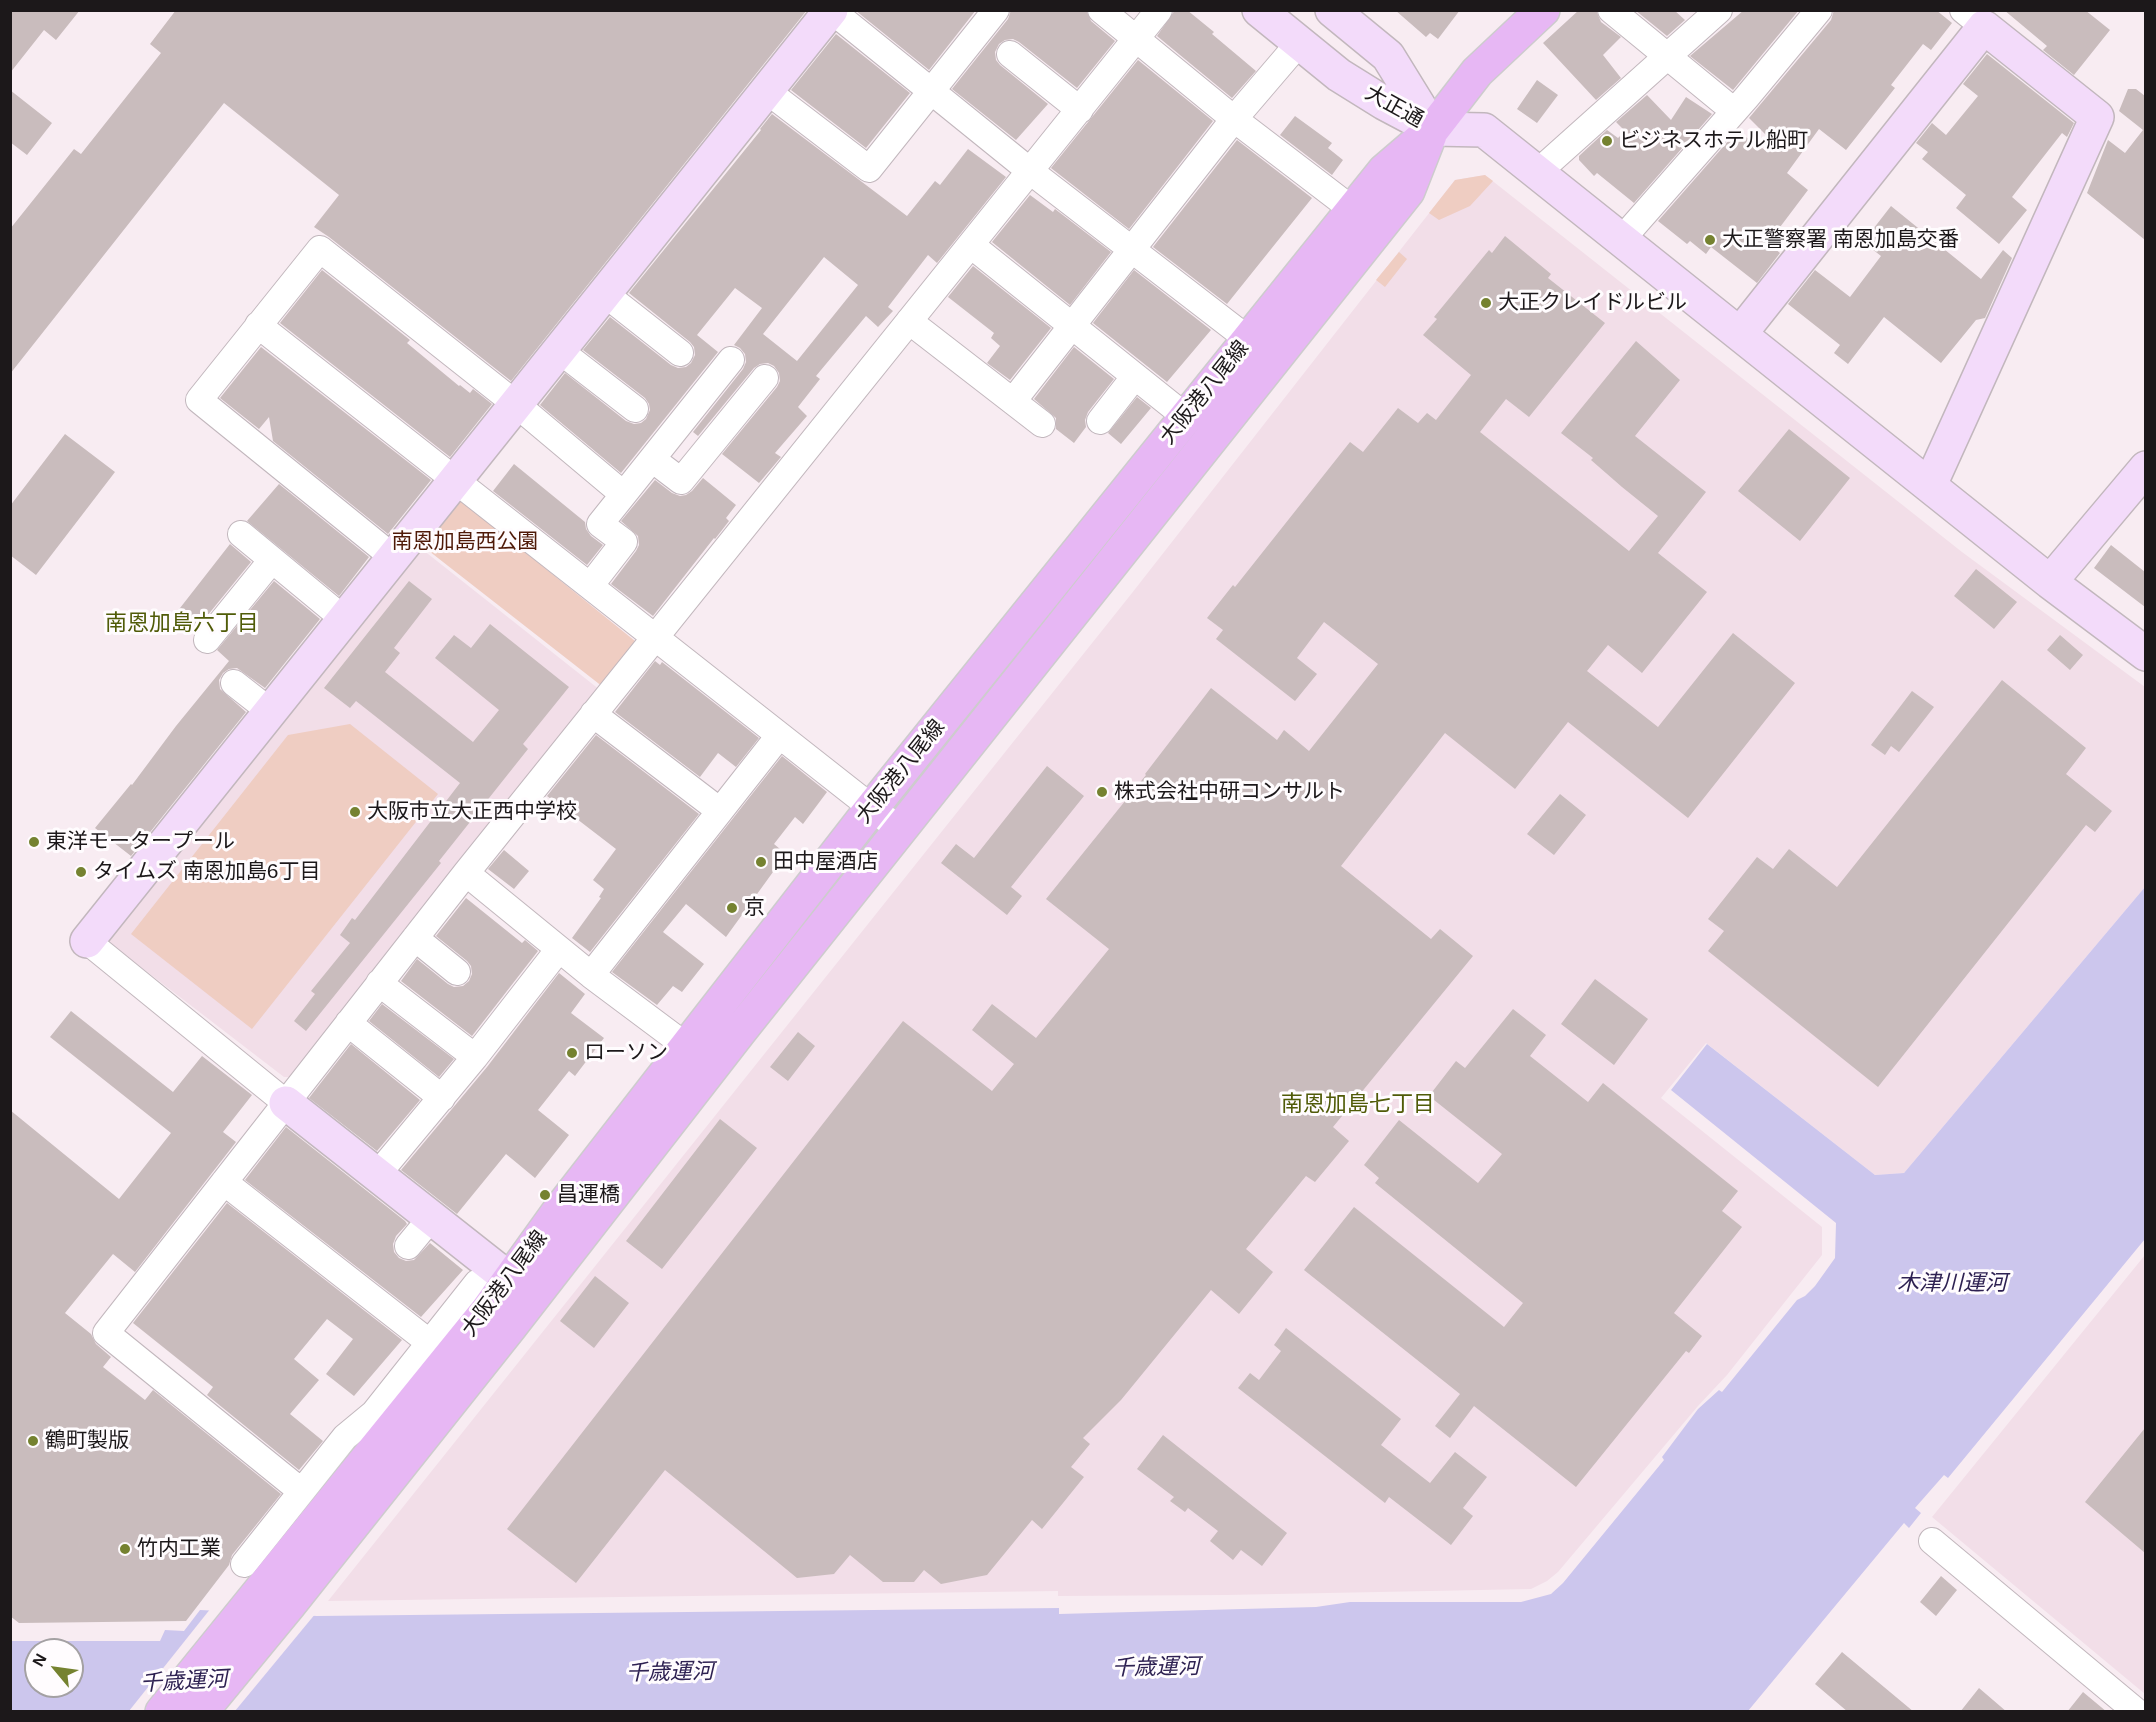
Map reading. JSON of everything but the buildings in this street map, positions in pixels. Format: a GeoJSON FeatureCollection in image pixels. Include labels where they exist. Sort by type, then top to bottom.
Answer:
{"type":"FeatureCollection","features":[{"type":"Feature","properties":{"kind":"main road","name":"大阪港八尾線"},"geometry":{"type":"LineString","coordinates":[[162,1712],[487,1311],[521,1288],[561,1208],[871,809],[1384,171],[1433,129],[1477,72],[1543,10]]}},
{"type":"Feature","properties":{"kind":"main road","name":"大阪港八尾線"},"geometry":{"type":"LineString","coordinates":[[201,1712],[290,1605],[521,1288],[712,1066],[1408,190],[1433,129]]}},
{"type":"Feature","properties":{"kind":"street"},"geometry":{"type":"LineString","coordinates":[[521,1288],[286,1103],[87,941],[831,10],[1030,171],[1249,340]]}},
{"type":"Feature","properties":{"kind":"street"},"geometry":{"type":"LineString","coordinates":[[767,91],[869,169],[996,10]]}},
{"type":"Feature","properties":{"kind":"street"},"geometry":{"type":"LineString","coordinates":[[1101,10],[1234,119],[1353,210]]}},
{"type":"Feature","properties":{"kind":"street"},"geometry":{"type":"LineString","coordinates":[[301,1491],[106,1333],[414,938],[1159,10]]}},
{"type":"Feature","properties":{"kind":"street","name":"大正通"},"geometry":{"type":"LineString","coordinates":[[1259,10],[1339,75],[1384,103],[1433,129]]}},
{"type":"Feature","properties":{"kind":"street","name":"大正通"},"geometry":{"type":"LineString","coordinates":[[1332,10],[1388,56],[1433,129]]}},
{"type":"Feature","properties":{"kind":"street"},"geometry":{"type":"LineString","coordinates":[[1611,10],[1734,111]]}},
{"type":"Feature","properties":{"kind":"street"},"geometry":{"type":"LineString","coordinates":[[1538,172],[1719,10]]}},
{"type":"Feature","properties":{"kind":"street"},"geometry":{"type":"LineString","coordinates":[[1622,239],[1819,10]]}},
{"type":"Feature","properties":{"kind":"street"},"geometry":{"type":"LineString","coordinates":[[1740,334],[1974,19],[2097,117],[1929,486]]}},
{"type":"Feature","properties":{"kind":"street"},"geometry":{"type":"LineString","coordinates":[[1013,401],[1234,119],[1299,44]]}},
{"type":"Feature","properties":{"kind":"street"},"geometry":{"type":"LineString","coordinates":[[1010,54],[1080,110]]}},
{"type":"Feature","properties":{"kind":"street"},"geometry":{"type":"LineString","coordinates":[[1433,129],[1484,130],[2050,582],[2145,654]]}},
{"type":"Feature","properties":{"kind":"street"},"geometry":{"type":"LineString","coordinates":[[971,245],[1186,417]]}},
{"type":"Feature","properties":{"kind":"street"},"geometry":{"type":"LineString","coordinates":[[394,558],[199,400],[320,249],[517,405],[623,494]]}},
{"type":"Feature","properties":{"kind":"street"},"geometry":{"type":"LineString","coordinates":[[605,294],[680,352]]}},
{"type":"Feature","properties":{"kind":"street"},"geometry":{"type":"LineString","coordinates":[[909,321],[1042,424]]}},
{"type":"Feature","properties":{"kind":"street"},"geometry":{"type":"LineString","coordinates":[[258,325],[900,830]]}},
{"type":"Feature","properties":{"kind":"street"},"geometry":{"type":"LineString","coordinates":[[560,351],[635,409]]}},
{"type":"Feature","properties":{"kind":"street"},"geometry":{"type":"LineString","coordinates":[[590,586],[624,542],[600,524],[731,360]]}},
{"type":"Feature","properties":{"kind":"street"},"geometry":{"type":"LineString","coordinates":[[1100,421],[1135,376]]}},
{"type":"Feature","properties":{"kind":"street"},"geometry":{"type":"LineString","coordinates":[[652,459],[681,481],[765,378]]}},
{"type":"Feature","properties":{"kind":"street"},"geometry":{"type":"LineString","coordinates":[[2050,582],[2145,468]]}},
{"type":"Feature","properties":{"kind":"street"},"geometry":{"type":"LineString","coordinates":[[241,534],[345,620]]}},
{"type":"Feature","properties":{"kind":"street"},"geometry":{"type":"LineString","coordinates":[[207,640],[272,560]]}},
{"type":"Feature","properties":{"kind":"street"},"geometry":{"type":"LineString","coordinates":[[234,683],[271,712]]}},
{"type":"Feature","properties":{"kind":"street"},"geometry":{"type":"LineString","coordinates":[[593,714],[720,811]]}},
{"type":"Feature","properties":{"kind":"street"},"geometry":{"type":"LineString","coordinates":[[591,975],[780,736]]}},
{"type":"Feature","properties":{"kind":"street"},"geometry":{"type":"LineString","coordinates":[[466,873],[591,975],[712,1066]]}},
{"type":"Feature","properties":{"kind":"street"},"geometry":{"type":"LineString","coordinates":[[414,938],[457,972]]}},
{"type":"Feature","properties":{"kind":"street"},"geometry":{"type":"LineString","coordinates":[[377,1175],[442,1098],[559,949]]}},
{"type":"Feature","properties":{"kind":"street"},"geometry":{"type":"LineString","coordinates":[[379,983],[475,1057]]}},
{"type":"Feature","properties":{"kind":"street"},"geometry":{"type":"LineString","coordinates":[[348,1023],[442,1098]]}},
{"type":"Feature","properties":{"kind":"street"},"geometry":{"type":"LineString","coordinates":[[224,1182],[430,1343]]}},
{"type":"Feature","properties":{"kind":"street"},"geometry":{"type":"LineString","coordinates":[[408,1246],[431,1218]]}},
{"type":"Feature","properties":{"kind":"street"},"geometry":{"type":"LineString","coordinates":[[244,1564],[345,1437],[374,1413],[477,1283],[521,1288]]}},
{"type":"Feature","properties":{"kind":"street"},"geometry":{"type":"LineString","coordinates":[[1932,1541],[2137,1712]]}},
{"type":"Feature","properties":{"kind":"shaded area"},"geometry":{"type":"Polygon","coordinates":[[[1485,175],[1962,552],[2145,687],[2145,887],[1904,1173],[1875,1175],[1706,1043],[1661,1098],[1822,1227],[1822,1255],[1727,1375],[1698,1406],[1558,1572],[1531,1589],[1226,1595],[1058,1596],[1058,1591],[328,1601],[1132,593],[1455,180],[1485,175]]]}},
{"type":"Feature","properties":{"kind":"shaded area","name":"大阪市立大正西中学校"},"geometry":{"type":"Polygon","coordinates":[[[418,546],[600,690],[293,1077],[284,1077],[107,941],[418,546]]]}},
{"type":"Feature","properties":{"kind":"shaded area"},"geometry":{"type":"Polygon","coordinates":[[[2145,1255],[2145,1694],[1932,1517],[2145,1255]]]}},
{"type":"Feature","properties":{"kind":"green space"},"geometry":{"type":"Polygon","coordinates":[[[1485,175],[1493,181],[1470,206],[1439,220],[1429,213],[1455,180],[1485,175]]]}},
{"type":"Feature","properties":{"kind":"green space"},"geometry":{"type":"Polygon","coordinates":[[[1399,252],[1407,259],[1385,287],[1376,280],[1399,252]]]}},
{"type":"Feature","properties":{"kind":"green space","name":"南恩加島西公園"},"geometry":{"type":"Polygon","coordinates":[[[462,501],[635,641],[635,648],[603,687],[420,544],[452,504],[462,501]]]}},
{"type":"Feature","properties":{"kind":"green space"},"geometry":{"type":"Polygon","coordinates":[[[350,724],[438,794],[252,1029],[131,934],[288,735],[350,724]]]}},
{"type":"Feature","properties":{"kind":"water"},"geometry":{"type":"Polygon","coordinates":[[[2145,887],[2145,1239],[1948,1478],[1944,1475],[1915,1508],[1921,1513],[1909,1528],[1904,1523],[1748,1711],[11,1712],[10,1641],[24,1641],[24,1698],[84,1698],[84,1641],[160,1641],[165,1630],[184,1631],[200,1610],[317,1616],[1059,1608],[1059,1614],[1316,1607],[1350,1602],[1521,1602],[1551,1594],[1563,1583],[1664,1460],[1662,1457],[1698,1409],[1719,1390],[1722,1392],[1797,1300],[1815,1286],[1835,1258],[1836,1223],[1671,1090],[1707,1044],[1875,1175],[1904,1173],[2145,887]]]}},
{"type":"Feature","properties":{"kind":"pier"},"geometry":{"type":"Polygon","coordinates":[[[211,1608],[316,1613],[235,1711],[129,1711],[211,1608]]]}},
{"type":"Feature","properties":{"kind":"place","name":"ビジネスホテル船町"},"geometry":{"type":"Point","coordinates":[1607,141]}},
{"type":"Feature","properties":{"kind":"place","name":"大正警察署 南恩加島交番"},"geometry":{"type":"Point","coordinates":[1710,240]}},
{"type":"Feature","properties":{"kind":"place","name":"大正クレイドルビル"},"geometry":{"type":"Point","coordinates":[1486,303]}},
{"type":"Feature","properties":{"kind":"place","name":"株式会社中研コンサルト"},"geometry":{"type":"Point","coordinates":[1102,792]}},
{"type":"Feature","properties":{"kind":"place","name":"大阪市立大正西中学校"},"geometry":{"type":"Point","coordinates":[355,812]}},
{"type":"Feature","properties":{"kind":"place","name":"東洋モータープール"},"geometry":{"type":"Point","coordinates":[34,842]}},
{"type":"Feature","properties":{"kind":"place","name":"田中屋酒店"},"geometry":{"type":"Point","coordinates":[761,862]}},
{"type":"Feature","properties":{"kind":"place","name":"タイムズ 南恩加島6丁目"},"geometry":{"type":"Point","coordinates":[81,872]}},
{"type":"Feature","properties":{"kind":"place","name":"京"},"geometry":{"type":"Point","coordinates":[732,908]}},
{"type":"Feature","properties":{"kind":"place","name":"ローソン"},"geometry":{"type":"Point","coordinates":[572,1053]}},
{"type":"Feature","properties":{"kind":"place","name":"昌運橋"},"geometry":{"type":"Point","coordinates":[545,1195]}},
{"type":"Feature","properties":{"kind":"place","name":"鶴町製版"},"geometry":{"type":"Point","coordinates":[33,1441]}},
{"type":"Feature","properties":{"kind":"place","name":"竹内工業"},"geometry":{"type":"Point","coordinates":[125,1549]}},
{"type":"Feature","properties":{"kind":"district","name":"南恩加島六丁目"},"geometry":{"type":"Point","coordinates":[182,624]}},
{"type":"Feature","properties":{"kind":"district","name":"南恩加島七丁目"},"geometry":{"type":"Point","coordinates":[1358,1105]}},
{"type":"Feature","properties":{"kind":"water label","name":"木津川運河"},"geometry":{"type":"Point","coordinates":[1952,1284]}},
{"type":"Feature","properties":{"kind":"water label","name":"千歳運河"},"geometry":{"type":"Point","coordinates":[1156,1668]}},
{"type":"Feature","properties":{"kind":"water label","name":"千歳運河"},"geometry":{"type":"Point","coordinates":[670,1673]}},
{"type":"Feature","properties":{"kind":"water label","name":"千歳運河"},"geometry":{"type":"Point","coordinates":[184,1682]}}]}
